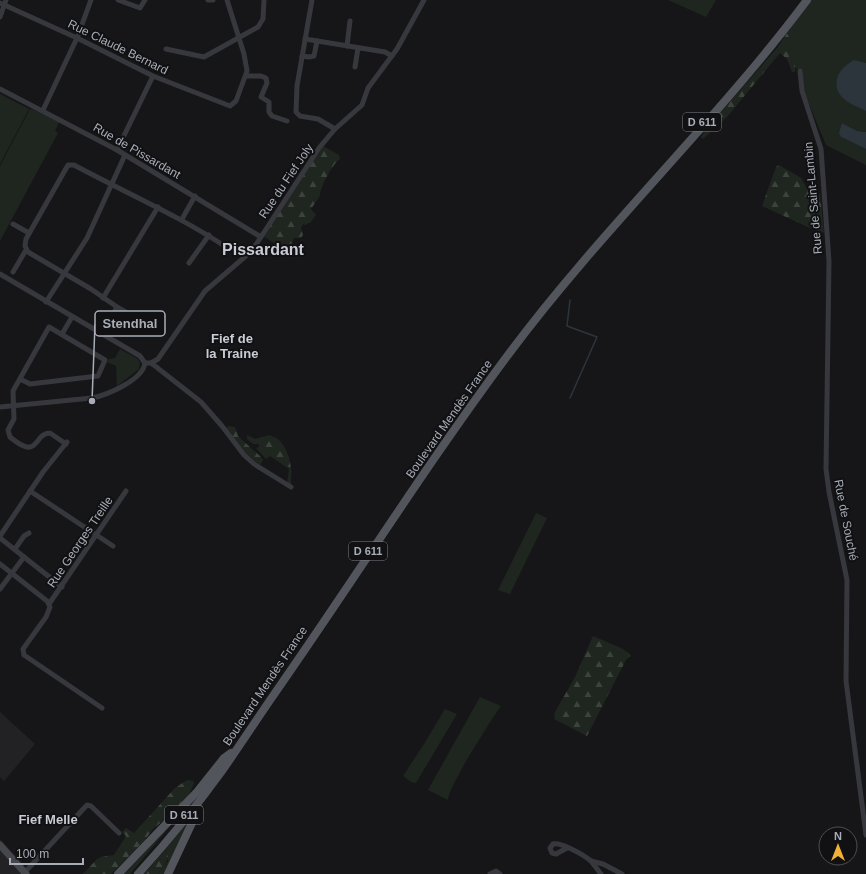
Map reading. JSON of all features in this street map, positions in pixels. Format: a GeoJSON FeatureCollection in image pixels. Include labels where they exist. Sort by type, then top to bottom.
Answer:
{"type":"FeatureCollection","features":[{"type":"Feature","properties":{"kind":"main road","name":"Boulevard Mendès France"},"geometry":{"type":"LineString","coordinates":[[134,874],[177,824],[231,753],[453,427],[508,350],[595,241],[745,74],[803,0]]}},
{"type":"Feature","properties":{"kind":"main road","name":"Boulevard Mendès France"},"geometry":{"type":"LineString","coordinates":[[138,874],[176,831],[223,769],[440,452],[515,346],[600,241],[758,64],[807,0]]}},
{"type":"Feature","properties":{"kind":"main road"},"geometry":{"type":"LineString","coordinates":[[118,874],[197,792],[224,758],[231,753]]}},
{"type":"Feature","properties":{"kind":"main road"},"geometry":{"type":"LineString","coordinates":[[168,874],[192,820],[223,772],[223,769]]}},
{"type":"Feature","properties":{"kind":"main road"},"geometry":{"type":"LineString","coordinates":[[0,845],[24,873]]}},
{"type":"Feature","properties":{"kind":"main road"},"geometry":{"type":"LineString","coordinates":[[0,850],[24,873]]}},
{"type":"Feature","properties":{"kind":"street"},"geometry":{"type":"LineString","coordinates":[[0,17],[2,5],[6,0]]}},
{"type":"Feature","properties":{"kind":"street"},"geometry":{"type":"LineString","coordinates":[[43,110],[77,38],[91,0]]}},
{"type":"Feature","properties":{"kind":"street"},"geometry":{"type":"LineString","coordinates":[[118,0],[140,8],[145,0]]}},
{"type":"Feature","properties":{"kind":"street"},"geometry":{"type":"LineString","coordinates":[[208,0],[213,0]]}},
{"type":"Feature","properties":{"kind":"street"},"geometry":{"type":"LineString","coordinates":[[228,0],[246,64],[246,76],[261,76],[266,78],[267,83],[261,97],[269,102],[269,112],[272,116],[287,121]]}},
{"type":"Feature","properties":{"kind":"street"},"geometry":{"type":"LineString","coordinates":[[166,49],[204,56],[238,39],[261,24],[264,0]]}},
{"type":"Feature","properties":{"kind":"street"},"geometry":{"type":"LineString","coordinates":[[312,0],[297,86],[296,112],[300,116],[318,119],[335,129]]}},
{"type":"Feature","properties":{"kind":"street","name":"Rue du Fief Joly"},"geometry":{"type":"LineString","coordinates":[[0,408],[92,398],[106,395],[120,389],[141,372],[148,363],[158,359],[205,291],[246,255],[261,237],[320,148],[335,129],[362,105],[368,88],[406,36],[424,0]]}},
{"type":"Feature","properties":{"kind":"street","name":"Rue Claude Bernard"},"geometry":{"type":"LineString","coordinates":[[2,5],[77,38],[152,76],[230,106],[236,101],[246,76]]}},
{"type":"Feature","properties":{"kind":"street"},"geometry":{"type":"LineString","coordinates":[[347,46],[350,21]]}},
{"type":"Feature","properties":{"kind":"street"},"geometry":{"type":"LineString","coordinates":[[305,39],[388,53],[392,56]]}},
{"type":"Feature","properties":{"kind":"street"},"geometry":{"type":"LineString","coordinates":[[302,56],[314,56],[317,41]]}},
{"type":"Feature","properties":{"kind":"street"},"geometry":{"type":"LineString","coordinates":[[355,67],[358,48]]}},
{"type":"Feature","properties":{"kind":"street","name":"Rue de Saint-Lambin"},"geometry":{"type":"LineString","coordinates":[[800,71],[802,91],[821,149],[830,279]]}},
{"type":"Feature","properties":{"kind":"street"},"geometry":{"type":"LineString","coordinates":[[117,150],[152,76]]}},
{"type":"Feature","properties":{"kind":"street","name":"Rue de Pissardant"},"geometry":{"type":"LineString","coordinates":[[0,88],[117,150],[261,237]]}},
{"type":"Feature","properties":{"kind":"street"},"geometry":{"type":"LineString","coordinates":[[46,302],[87,238],[125,155]]}},
{"type":"Feature","properties":{"kind":"street"},"geometry":{"type":"LineString","coordinates":[[13,272],[26,250],[25,242],[29,233],[68,165],[74,165],[112,186],[158,207],[208,235],[229,249]]}},
{"type":"Feature","properties":{"kind":"street"},"geometry":{"type":"LineString","coordinates":[[182,220],[195,196]]}},
{"type":"Feature","properties":{"kind":"street"},"geometry":{"type":"LineString","coordinates":[[103,298],[158,207]]}},
{"type":"Feature","properties":{"kind":"street"},"geometry":{"type":"LineString","coordinates":[[12,224],[29,233]]}},
{"type":"Feature","properties":{"kind":"street"},"geometry":{"type":"LineString","coordinates":[[189,263],[208,235]]}},
{"type":"Feature","properties":{"kind":"street"},"geometry":{"type":"LineString","coordinates":[[26,250],[136,318]]}},
{"type":"Feature","properties":{"kind":"street"},"geometry":{"type":"LineString","coordinates":[[0,274],[140,356],[148,363],[177,381],[201,402],[244,455],[259,467],[291,487]]}},
{"type":"Feature","properties":{"kind":"street","name":"Rue de Souché"},"geometry":{"type":"LineString","coordinates":[[830,279],[826,468],[829,492],[847,580],[846,681],[866,836]]}},
{"type":"Feature","properties":{"kind":"street"},"geometry":{"type":"LineString","coordinates":[[102,334],[117,307]]}},
{"type":"Feature","properties":{"kind":"street"},"geometry":{"type":"LineString","coordinates":[[62,334],[72,317]]}},
{"type":"Feature","properties":{"kind":"street"},"geometry":{"type":"LineString","coordinates":[[20,379],[30,384],[98,376],[105,360],[49,327],[13,391],[14,419],[8,432],[12,439],[24,447],[31,447],[37,444],[44,434],[50,433],[67,443],[30,491],[0,537],[62,587]]}},
{"type":"Feature","properties":{"kind":"street"},"geometry":{"type":"LineString","coordinates":[[30,491],[112,546]]}},
{"type":"Feature","properties":{"kind":"street","name":"Rue Georges Treille"},"geometry":{"type":"LineString","coordinates":[[102,708],[24,656],[22,652],[24,646],[48,614],[49,604],[97,536],[126,491]]}},
{"type":"Feature","properties":{"kind":"street"},"geometry":{"type":"LineString","coordinates":[[15,549],[24,536],[29,533]]}},
{"type":"Feature","properties":{"kind":"street"},"geometry":{"type":"LineString","coordinates":[[0,589],[24,557]]}},
{"type":"Feature","properties":{"kind":"street"},"geometry":{"type":"LineString","coordinates":[[0,564],[49,604]]}},
{"type":"Feature","properties":{"kind":"street"},"geometry":{"type":"LineString","coordinates":[[24,873],[87,805],[91,806],[119,833]]}},
{"type":"Feature","properties":{"kind":"street"},"geometry":{"type":"LineString","coordinates":[[567,848],[590,861],[604,864],[622,874]]}},
{"type":"Feature","properties":{"kind":"street"},"geometry":{"type":"LineString","coordinates":[[590,861],[601,874]]}},
{"type":"Feature","properties":{"kind":"street"},"geometry":{"type":"LineString","coordinates":[[490,874],[496,871],[500,874]]}},
{"type":"Feature","properties":{"kind":"shaded area"},"geometry":{"type":"Polygon","coordinates":[[[854,60],[866,63],[866,111],[846,101],[838,90],[838,75],[845,66],[854,60]]]}},
{"type":"Feature","properties":{"kind":"shaded area"},"geometry":{"type":"Polygon","coordinates":[[[842,123],[857,131],[866,132],[866,149],[841,137],[839,133],[842,123]]]}},
{"type":"Feature","properties":{"kind":"shaded area"},"geometry":{"type":"Polygon","coordinates":[[[0,712],[35,744],[4,781],[0,777],[0,712]]]}},
{"type":"Feature","properties":{"kind":"shaded area"},"geometry":{"type":"Polygon","coordinates":[[[0,839],[21,862],[31,874],[0,874],[0,839]]]}},
{"type":"Feature","properties":{"kind":"green space"},"geometry":{"type":"Polygon","coordinates":[[[668,0],[716,0],[706,17],[668,0]]]}},
{"type":"Feature","properties":{"kind":"green space"},"geometry":{"type":"Polygon","coordinates":[[[811,0],[866,0],[866,63],[855,61],[837,84],[855,105],[866,111],[866,132],[857,131],[842,123],[841,137],[866,149],[866,165],[826,145],[804,92],[801,70],[795,68],[787,44],[789,36],[787,33],[811,0]]]}},
{"type":"Feature","properties":{"kind":"green space"},"geometry":{"type":"Polygon","coordinates":[[[787,33],[789,36],[788,41],[795,72],[792,72],[787,59],[780,53],[727,117],[703,139],[701,137],[706,129],[778,47],[787,33]]]}},
{"type":"Feature","properties":{"kind":"green space"},"geometry":{"type":"Polygon","coordinates":[[[0,94],[29,109],[0,164],[0,94]]]}},
{"type":"Feature","properties":{"kind":"green space"},"geometry":{"type":"Polygon","coordinates":[[[30,109],[59,122],[55,131],[58,133],[0,241],[0,166],[30,109]]]}},
{"type":"Feature","properties":{"kind":"green space"},"geometry":{"type":"Polygon","coordinates":[[[323,146],[339,155],[340,159],[330,171],[324,182],[320,196],[311,209],[316,215],[311,222],[305,225],[303,224],[301,228],[303,235],[301,238],[294,238],[288,252],[263,236],[323,146]]]}},
{"type":"Feature","properties":{"kind":"green space"},"geometry":{"type":"Polygon","coordinates":[[[779,165],[801,178],[808,190],[820,194],[824,232],[821,233],[762,206],[776,167],[779,165]]]}},
{"type":"Feature","properties":{"kind":"green space"},"geometry":{"type":"Polygon","coordinates":[[[120,349],[138,359],[140,363],[139,369],[117,386],[116,366],[107,362],[109,359],[115,358],[120,349]]]}},
{"type":"Feature","properties":{"kind":"green space"},"geometry":{"type":"Polygon","coordinates":[[[229,426],[235,427],[238,436],[261,457],[263,460],[260,465],[243,452],[226,428],[229,426]]]}},
{"type":"Feature","properties":{"kind":"green space"},"geometry":{"type":"Polygon","coordinates":[[[247,435],[255,439],[270,435],[278,439],[283,444],[290,461],[290,485],[287,483],[289,469],[270,456],[266,459],[256,448],[259,447],[259,444],[253,444],[247,439],[247,435]]]}},
{"type":"Feature","properties":{"kind":"green space"},"geometry":{"type":"Polygon","coordinates":[[[536,513],[547,518],[510,594],[498,590],[536,513]]]}},
{"type":"Feature","properties":{"kind":"green space"},"geometry":{"type":"Polygon","coordinates":[[[593,636],[623,649],[630,654],[630,656],[626,660],[587,736],[554,719],[555,712],[575,677],[593,636]]]}},
{"type":"Feature","properties":{"kind":"green space"},"geometry":{"type":"Polygon","coordinates":[[[480,697],[501,706],[462,768],[448,800],[428,790],[480,697]]]}},
{"type":"Feature","properties":{"kind":"green space"},"geometry":{"type":"Polygon","coordinates":[[[445,709],[457,714],[416,783],[411,782],[403,776],[445,709]]]}},
{"type":"Feature","properties":{"kind":"green space"},"geometry":{"type":"Polygon","coordinates":[[[187,780],[193,781],[194,783],[189,795],[169,816],[154,828],[143,842],[111,874],[83,874],[97,859],[114,855],[126,836],[122,832],[126,828],[134,833],[175,788],[187,780]]]}},
{"type":"Feature","properties":{"kind":"green space"},"geometry":{"type":"Polygon","coordinates":[[[187,806],[130,874],[120,874],[187,806]]]}},
{"type":"Feature","properties":{"kind":"green space"},"geometry":{"type":"Polygon","coordinates":[[[192,817],[165,874],[158,874],[168,861],[167,852],[165,850],[192,817]]]}},
{"type":"Feature","properties":{"kind":"green space"},"geometry":{"type":"Polygon","coordinates":[[[165,850],[168,859],[158,874],[144,874],[165,850]]]}},
{"type":"Feature","properties":{"kind":"waterway"},"geometry":{"type":"LineString","coordinates":[[570,300],[567,326],[597,337],[570,398]]}},
{"type":"Feature","properties":{"kind":"place","name":"Stendhal"},"geometry":{"type":"Point","coordinates":[92,401]}},
{"type":"Feature","properties":{"kind":"district","name":"Pissardant"},"geometry":{"type":"Point","coordinates":[263,249]}},
{"type":"Feature","properties":{"kind":"district","name":"Fief de la Traine"},"geometry":{"type":"Point","coordinates":[232,346]}},
{"type":"Feature","properties":{"kind":"district","name":"Fief Melle"},"geometry":{"type":"Point","coordinates":[48,819]}}]}
